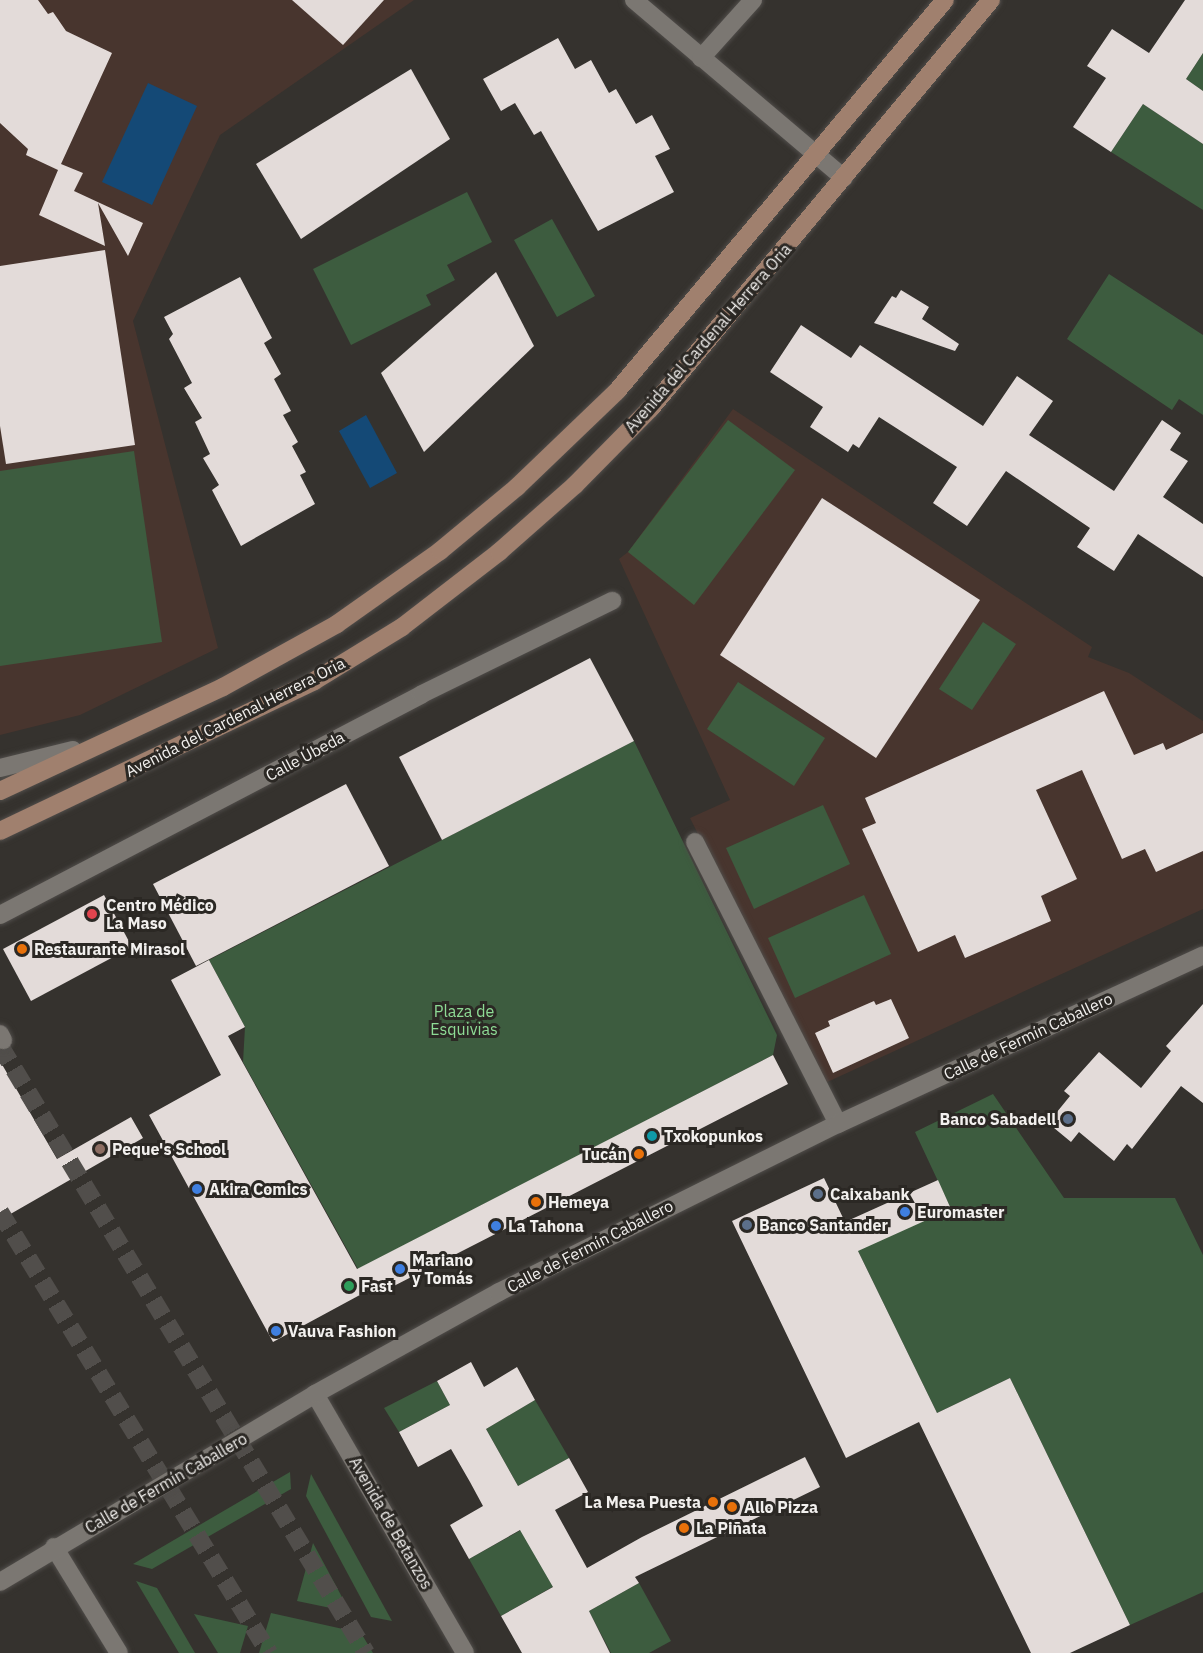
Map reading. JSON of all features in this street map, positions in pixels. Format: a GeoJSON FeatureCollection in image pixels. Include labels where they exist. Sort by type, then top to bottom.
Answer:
{"type":"FeatureCollection","features":[{"type":"Feature","properties":{"kind":"main road","name":"Avenida del Cardenal Herrera Oria"},"geometry":{"type":"LineString","coordinates":[[0,791],[223,687],[337,624],[393,588],[517,487],[617,391],[945,0]]}},
{"type":"Feature","properties":{"kind":"main road","name":"Avenida del Cardenal Herrera Oria"},"geometry":{"type":"LineString","coordinates":[[0,831],[314,681],[402,627],[568,491],[651,408],[991,0]]}},
{"type":"Feature","properties":{"kind":"street"},"geometry":{"type":"LineString","coordinates":[[634,0],[844,178]]}},
{"type":"Feature","properties":{"kind":"street"},"geometry":{"type":"LineString","coordinates":[[701,58],[753,0]]}},
{"type":"Feature","properties":{"kind":"street","name":"Calle Úbeda"},"geometry":{"type":"LineString","coordinates":[[0,915],[422,694],[612,602]]}},
{"type":"Feature","properties":{"kind":"street","name":"Avenida del Cardenal Herrera Oria"},"geometry":{"type":"LineString","coordinates":[[0,768],[46,759],[123,734]]}},
{"type":"Feature","properties":{"kind":"street"},"geometry":{"type":"LineString","coordinates":[[695,842],[838,1124]]}},
{"type":"Feature","properties":{"kind":"street","name":"Calle de Fermín Caballero"},"geometry":{"type":"LineString","coordinates":[[0,1582],[54,1547],[315,1394],[520,1281],[838,1124],[1203,955]]}},
{"type":"Feature","properties":{"kind":"street","name":"Avenida de Betanzos"},"geometry":{"type":"LineString","coordinates":[[315,1394],[465,1653]]}},
{"type":"Feature","properties":{"kind":"street"},"geometry":{"type":"LineString","coordinates":[[54,1547],[119,1653]]}},
{"type":"Feature","properties":{"kind":"shaded area"},"geometry":{"type":"Polygon","coordinates":[[[0,0],[414,0],[220,135],[133,321],[218,648],[80,715],[0,735],[0,0]]]}},
{"type":"Feature","properties":{"kind":"shaded area"},"geometry":{"type":"Polygon","coordinates":[[[733,409],[1092,647],[1088,657],[1129,673],[1203,721],[1203,909],[823,1084],[690,818],[730,800],[619,559],[628,552],[733,409]]]}},
{"type":"Feature","properties":{"kind":"green space"},"geometry":{"type":"Polygon","coordinates":[[[1203,53],[1203,91],[1186,79],[1203,53]]]}},
{"type":"Feature","properties":{"kind":"green space"},"geometry":{"type":"Polygon","coordinates":[[[1143,104],[1203,144],[1203,210],[1111,152],[1143,104]]]}},
{"type":"Feature","properties":{"kind":"green space"},"geometry":{"type":"Polygon","coordinates":[[[467,192],[492,242],[447,265],[455,280],[426,295],[431,305],[351,345],[313,269],[467,192]]]}},
{"type":"Feature","properties":{"kind":"green space"},"geometry":{"type":"Polygon","coordinates":[[[552,219],[595,296],[557,317],[514,240],[552,219]]]}},
{"type":"Feature","properties":{"kind":"green space"},"geometry":{"type":"Polygon","coordinates":[[[1109,274],[1203,335],[1203,415],[1179,399],[1172,410],[1067,339],[1109,274]]]}},
{"type":"Feature","properties":{"kind":"green space"},"geometry":{"type":"Polygon","coordinates":[[[728,420],[795,470],[694,605],[628,552],[728,420]]]}},
{"type":"Feature","properties":{"kind":"green space"},"geometry":{"type":"Polygon","coordinates":[[[134,451],[162,642],[0,666],[0,471],[134,451]]]}},
{"type":"Feature","properties":{"kind":"green space"},"geometry":{"type":"Polygon","coordinates":[[[983,622],[1016,644],[972,710],[939,689],[983,622]]]}},
{"type":"Feature","properties":{"kind":"green space"},"geometry":{"type":"Polygon","coordinates":[[[738,682],[825,738],[794,786],[707,729],[738,682]]]}},
{"type":"Feature","properties":{"kind":"green space","name":"Plaza de Esquivias"},"geometry":{"type":"Polygon","coordinates":[[[634,741],[777,1035],[773,1055],[358,1269],[243,1062],[245,1027],[209,960],[634,741]]]}},
{"type":"Feature","properties":{"kind":"green space"},"geometry":{"type":"Polygon","coordinates":[[[823,805],[850,864],[754,909],[726,848],[823,805]]]}},
{"type":"Feature","properties":{"kind":"green space"},"geometry":{"type":"Polygon","coordinates":[[[864,895],[891,954],[795,998],[768,938],[864,895]]]}},
{"type":"Feature","properties":{"kind":"green space"},"geometry":{"type":"Polygon","coordinates":[[[993,1094],[1064,1198],[1175,1198],[1203,1255],[1203,1592],[1130,1625],[1010,1378],[937,1413],[857,1249],[951,1209],[915,1132],[993,1094]]]}},
{"type":"Feature","properties":{"kind":"green space"},"geometry":{"type":"Polygon","coordinates":[[[437,1381],[450,1405],[399,1432],[384,1408],[437,1381]]]}},
{"type":"Feature","properties":{"kind":"green space"},"geometry":{"type":"Polygon","coordinates":[[[535,1400],[569,1458],[518,1486],[486,1429],[535,1400]]]}},
{"type":"Feature","properties":{"kind":"green space"},"geometry":{"type":"Polygon","coordinates":[[[290,1472],[291,1489],[152,1569],[133,1564],[290,1472]]]}},
{"type":"Feature","properties":{"kind":"green space"},"geometry":{"type":"Polygon","coordinates":[[[311,1474],[392,1621],[371,1617],[306,1496],[311,1474]]]}},
{"type":"Feature","properties":{"kind":"green space"},"geometry":{"type":"Polygon","coordinates":[[[521,1530],[554,1586],[501,1616],[469,1559],[521,1530]]]}},
{"type":"Feature","properties":{"kind":"green space"},"geometry":{"type":"Polygon","coordinates":[[[313,1543],[350,1612],[297,1601],[313,1543]]]}},
{"type":"Feature","properties":{"kind":"green space"},"geometry":{"type":"Polygon","coordinates":[[[136,1581],[157,1588],[195,1653],[179,1653],[136,1581]]]}},
{"type":"Feature","properties":{"kind":"green space"},"geometry":{"type":"Polygon","coordinates":[[[639,1583],[671,1641],[649,1653],[611,1653],[589,1611],[639,1583]]]}},
{"type":"Feature","properties":{"kind":"green space"},"geometry":{"type":"Polygon","coordinates":[[[271,1613],[361,1633],[373,1653],[259,1653],[271,1613]]]}},
{"type":"Feature","properties":{"kind":"green space"},"geometry":{"type":"Polygon","coordinates":[[[194,1614],[248,1626],[240,1653],[218,1653],[194,1614]]]}},
{"type":"Feature","properties":{"kind":"water"},"geometry":{"type":"Polygon","coordinates":[[[148,83],[197,106],[152,205],[102,182],[148,83]]]}},
{"type":"Feature","properties":{"kind":"water"},"geometry":{"type":"Polygon","coordinates":[[[366,415],[397,473],[370,488],[339,431],[366,415]]]}},
{"type":"Feature","properties":{"kind":"building"},"geometry":{"type":"Polygon","coordinates":[[[0,0],[38,0],[48,14],[53,12],[66,31],[112,53],[61,164],[83,173],[74,191],[143,223],[128,256],[98,203],[105,246],[39,215],[58,170],[26,155],[28,149],[0,123],[0,0]]]}},
{"type":"Feature","properties":{"kind":"building"},"geometry":{"type":"Polygon","coordinates":[[[292,0],[384,0],[343,45],[292,0]]]}},
{"type":"Feature","properties":{"kind":"building"},"geometry":{"type":"Polygon","coordinates":[[[1185,0],[1203,0],[1203,53],[1186,79],[1203,91],[1203,144],[1143,104],[1111,152],[1073,127],[1106,78],[1087,66],[1112,29],[1149,53],[1185,0]]]}},
{"type":"Feature","properties":{"kind":"building"},"geometry":{"type":"Polygon","coordinates":[[[558,38],[575,69],[591,60],[609,93],[616,89],[636,124],[652,115],[670,149],[655,156],[674,192],[598,231],[541,131],[534,135],[515,103],[501,111],[483,79],[558,38]]]}},
{"type":"Feature","properties":{"kind":"building"},"geometry":{"type":"Polygon","coordinates":[[[411,69],[450,139],[301,239],[256,164],[411,69]]]}},
{"type":"Feature","properties":{"kind":"building"},"geometry":{"type":"Polygon","coordinates":[[[105,250],[135,445],[6,464],[0,426],[0,266],[105,250]]]}},
{"type":"Feature","properties":{"kind":"building"},"geometry":{"type":"Polygon","coordinates":[[[496,272],[534,346],[424,452],[381,373],[496,272]]]}},
{"type":"Feature","properties":{"kind":"building"},"geometry":{"type":"Polygon","coordinates":[[[240,277],[272,338],[264,343],[281,374],[274,379],[291,411],[283,415],[298,442],[292,446],[306,472],[300,475],[315,504],[241,546],[212,490],[219,485],[203,458],[210,454],[195,422],[202,418],[184,388],[192,383],[169,339],[173,334],[164,317],[240,277]]]}},
{"type":"Feature","properties":{"kind":"building"},"geometry":{"type":"Polygon","coordinates":[[[901,290],[929,307],[922,319],[959,344],[955,351],[874,323],[892,296],[896,298],[901,290]]]}},
{"type":"Feature","properties":{"kind":"building"},"geometry":{"type":"Polygon","coordinates":[[[801,325],[851,358],[860,345],[983,426],[1017,376],[1053,401],[1029,435],[1114,491],[1162,420],[1181,433],[1170,450],[1188,461],[1163,497],[1203,524],[1203,577],[1138,534],[1114,571],[1077,547],[1090,528],[1006,471],[967,526],[933,503],[957,467],[879,417],[859,448],[853,444],[848,452],[810,427],[823,407],[770,372],[801,325]]]}},
{"type":"Feature","properties":{"kind":"building"},"geometry":{"type":"Polygon","coordinates":[[[822,498],[980,600],[876,758],[720,655],[822,498]]]}},
{"type":"Feature","properties":{"kind":"building"},"geometry":{"type":"Polygon","coordinates":[[[590,658],[634,741],[442,840],[399,757],[590,658]]]}},
{"type":"Feature","properties":{"kind":"building"},"geometry":{"type":"Polygon","coordinates":[[[1104,691],[1134,755],[1163,743],[1166,750],[1203,733],[1203,851],[1156,872],[1145,849],[1122,859],[1082,770],[1036,790],[1077,879],[1041,896],[1051,921],[965,958],[955,935],[918,952],[862,829],[876,823],[865,798],[1104,691]]]}},
{"type":"Feature","properties":{"kind":"building"},"geometry":{"type":"Polygon","coordinates":[[[346,784],[389,866],[196,966],[153,884],[346,784]]]}},
{"type":"Feature","properties":{"kind":"building"},"geometry":{"type":"Polygon","coordinates":[[[104,895],[132,947],[31,1001],[3,949],[104,895]]]}},
{"type":"Feature","properties":{"kind":"building"},"geometry":{"type":"Polygon","coordinates":[[[209,960],[245,1027],[228,1036],[357,1269],[773,1055],[788,1084],[386,1290],[382,1283],[273,1342],[149,1115],[221,1075],[171,980],[209,960]]]}},
{"type":"Feature","properties":{"kind":"building"},"geometry":{"type":"Polygon","coordinates":[[[891,999],[909,1038],[833,1073],[815,1033],[830,1026],[828,1021],[874,1001],[876,1005],[891,999]]]}},
{"type":"Feature","properties":{"kind":"building"},"geometry":{"type":"Polygon","coordinates":[[[1203,1004],[1203,1103],[1181,1086],[1132,1149],[1127,1144],[1114,1161],[1079,1132],[1071,1142],[1048,1123],[1070,1096],[1064,1091],[1099,1052],[1141,1088],[1171,1051],[1166,1046],[1203,1004]]]}},
{"type":"Feature","properties":{"kind":"building"},"geometry":{"type":"Polygon","coordinates":[[[0,1061],[57,1159],[131,1117],[143,1138],[0,1220],[0,1061]]]}},
{"type":"Feature","properties":{"kind":"building"},"geometry":{"type":"Polygon","coordinates":[[[824,1178],[845,1222],[938,1180],[951,1209],[858,1251],[937,1413],[1010,1378],[1130,1625],[1070,1653],[1031,1653],[919,1422],[846,1458],[732,1221],[824,1178]]]}},
{"type":"Feature","properties":{"kind":"building"},"geometry":{"type":"Polygon","coordinates":[[[471,1362],[484,1387],[517,1367],[535,1400],[486,1429],[518,1486],[569,1458],[588,1492],[555,1510],[587,1568],[642,1537],[805,1457],[820,1487],[635,1577],[639,1583],[589,1611],[610,1653],[522,1653],[501,1616],[553,1587],[520,1530],[469,1559],[450,1525],[483,1506],[470,1482],[451,1449],[418,1467],[399,1432],[450,1405],[437,1381],[471,1362]]]}},
{"type":"Feature","properties":{"kind":"tunnel"},"geometry":{"type":"LineString","coordinates":[[0,1046],[366,1653]]}},
{"type":"Feature","properties":{"kind":"tunnel"},"geometry":{"type":"LineString","coordinates":[[0,1212],[269,1653]]}},
{"type":"Feature","properties":{"kind":"place","name":"Centro Médico La Maso"},"geometry":{"type":"Point","coordinates":[92,914]}},
{"type":"Feature","properties":{"kind":"place","name":"Restaurante Mirasol"},"geometry":{"type":"Point","coordinates":[22,949]}},
{"type":"Feature","properties":{"kind":"place","name":"Banco Sabadell"},"geometry":{"type":"Point","coordinates":[1068,1119]}},
{"type":"Feature","properties":{"kind":"place","name":"Txokopunkos"},"geometry":{"type":"Point","coordinates":[652,1136]}},
{"type":"Feature","properties":{"kind":"place","name":"Peque's School"},"geometry":{"type":"Point","coordinates":[100,1149]}},
{"type":"Feature","properties":{"kind":"place","name":"Tucán"},"geometry":{"type":"Point","coordinates":[639,1154]}},
{"type":"Feature","properties":{"kind":"place","name":"Akira Comics"},"geometry":{"type":"Point","coordinates":[197,1189]}},
{"type":"Feature","properties":{"kind":"place","name":"Caixabank"},"geometry":{"type":"Point","coordinates":[818,1194]}},
{"type":"Feature","properties":{"kind":"place","name":"Hemeya"},"geometry":{"type":"Point","coordinates":[536,1202]}},
{"type":"Feature","properties":{"kind":"place","name":"Euromaster"},"geometry":{"type":"Point","coordinates":[905,1212]}},
{"type":"Feature","properties":{"kind":"place","name":"Banco Santander"},"geometry":{"type":"Point","coordinates":[747,1225]}},
{"type":"Feature","properties":{"kind":"place","name":"La Tahona"},"geometry":{"type":"Point","coordinates":[496,1226]}},
{"type":"Feature","properties":{"kind":"place","name":"Mariano y Tomás"},"geometry":{"type":"Point","coordinates":[400,1269]}},
{"type":"Feature","properties":{"kind":"place","name":"Fast"},"geometry":{"type":"Point","coordinates":[349,1286]}},
{"type":"Feature","properties":{"kind":"place","name":"Vauva Fashion"},"geometry":{"type":"Point","coordinates":[276,1331]}},
{"type":"Feature","properties":{"kind":"place","name":"La Mesa Puesta"},"geometry":{"type":"Point","coordinates":[713,1502]}},
{"type":"Feature","properties":{"kind":"place","name":"Allo Pizza"},"geometry":{"type":"Point","coordinates":[732,1507]}},
{"type":"Feature","properties":{"kind":"place","name":"La Piñata"},"geometry":{"type":"Point","coordinates":[684,1528]}}]}
